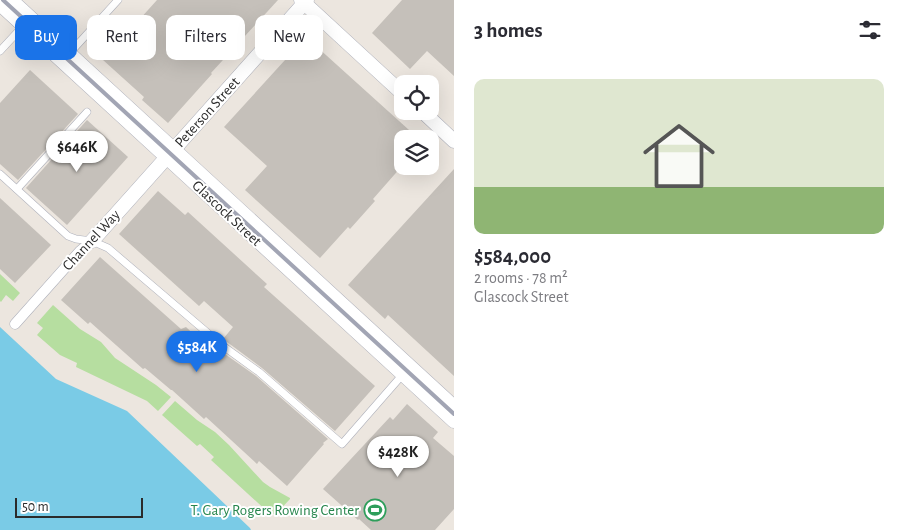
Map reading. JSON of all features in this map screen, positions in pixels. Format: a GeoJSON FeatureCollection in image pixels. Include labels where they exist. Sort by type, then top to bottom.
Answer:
{"type":"FeatureCollection","features":[{"type":"Feature","properties":{"kind":"street","name":"Glascock Street"},"geometry":{"type":"LineString","coordinates":[[11,0],[22,15]]}},
{"type":"Feature","properties":{"kind":"street"},"geometry":{"type":"LineString","coordinates":[[304,1],[394,85]]}},
{"type":"Feature","properties":{"kind":"street","name":"Peterson Street"},"geometry":{"type":"LineString","coordinates":[[170,153],[304,1]]}},
{"type":"Feature","properties":{"kind":"street","name":"Glascock Street"},"geometry":{"type":"LineString","coordinates":[[0,4],[17,15]]}},
{"type":"Feature","properties":{"kind":"street","name":"Glascock Street"},"geometry":{"type":"LineString","coordinates":[[69,60],[407,370],[454,407]]}},
{"type":"Feature","properties":{"kind":"street"},"geometry":{"type":"LineString","coordinates":[[432,120],[454,141]]}},
{"type":"Feature","properties":{"kind":"street","name":"Channel Way"},"geometry":{"type":"LineString","coordinates":[[15,324],[80,250],[92,241],[170,153]]}},
{"type":"Feature","properties":{"kind":"street","name":"Glascock Street"},"geometry":{"type":"LineString","coordinates":[[407,370],[454,421]]}},
{"type":"Feature","properties":{"kind":"lane"},"geometry":{"type":"LineString","coordinates":[[77,45],[118,0]]}},
{"type":"Feature","properties":{"kind":"lane"},"geometry":{"type":"LineString","coordinates":[[0,51],[15,34]]}},
{"type":"Feature","properties":{"kind":"lane"},"geometry":{"type":"LineString","coordinates":[[17,189],[87,112]]}},
{"type":"Feature","properties":{"kind":"lane"},"geometry":{"type":"LineString","coordinates":[[0,174],[68,236],[92,241],[108,248],[223,346],[259,372],[342,444],[407,370]]}},
{"type":"Feature","properties":{"kind":"green space"},"geometry":{"type":"Polygon","coordinates":[[[0,274],[20,293],[13,301],[6,295],[0,301],[0,274]]]}},
{"type":"Feature","properties":{"kind":"green space"},"geometry":{"type":"Polygon","coordinates":[[[53,305],[80,329],[101,342],[115,358],[171,397],[158,411],[147,401],[76,367],[77,363],[60,355],[37,335],[43,328],[37,323],[53,305]]]}},
{"type":"Feature","properties":{"kind":"green space"},"geometry":{"type":"Polygon","coordinates":[[[175,401],[197,420],[215,432],[263,482],[290,498],[276,514],[270,514],[211,460],[214,457],[200,444],[197,446],[162,415],[175,401]]]}},
{"type":"Feature","properties":{"kind":"water"},"geometry":{"type":"Polygon","coordinates":[[[0,327],[56,379],[127,411],[251,530],[0,530],[0,327]]]}},
{"type":"Feature","properties":{"kind":"building"},"geometry":{"type":"Polygon","coordinates":[[[157,0],[278,0],[264,15],[255,15],[255,25],[245,36],[245,15],[166,15],[166,60],[223,60],[168,123],[142,100],[144,97],[103,60],[156,60],[156,15],[144,15],[157,0]]]}},
{"type":"Feature","properties":{"kind":"building"},"geometry":{"type":"Polygon","coordinates":[[[402,0],[454,0],[454,76],[427,51],[410,69],[372,33],[402,0]]]}},
{"type":"Feature","properties":{"kind":"building"},"geometry":{"type":"Polygon","coordinates":[[[323,52],[394,116],[394,120],[398,120],[409,130],[394,130],[394,175],[373,199],[375,201],[320,258],[245,190],[267,166],[224,127],[285,60],[323,60],[323,52]]]}},
{"type":"Feature","properties":{"kind":"building"},"geometry":{"type":"Polygon","coordinates":[[[30,70],[78,114],[18,180],[0,164],[0,103],[30,70]]]}},
{"type":"Feature","properties":{"kind":"building"},"geometry":{"type":"Polygon","coordinates":[[[87,120],[128,157],[67,225],[26,188],[87,120]]]}},
{"type":"Feature","properties":{"kind":"building"},"geometry":{"type":"Polygon","coordinates":[[[454,169],[454,376],[388,315],[385,319],[348,285],[454,169]]]}},
{"type":"Feature","properties":{"kind":"building"},"geometry":{"type":"Polygon","coordinates":[[[158,191],[185,215],[188,212],[267,284],[264,287],[375,386],[335,431],[262,368],[223,339],[233,327],[204,301],[199,306],[119,234],[158,191]]]}},
{"type":"Feature","properties":{"kind":"building"},"geometry":{"type":"Polygon","coordinates":[[[0,198],[51,245],[15,283],[0,269],[0,198]]]}},
{"type":"Feature","properties":{"kind":"building"},"geometry":{"type":"Polygon","coordinates":[[[100,257],[181,329],[186,327],[211,351],[215,347],[256,376],[328,439],[287,486],[259,461],[257,464],[206,417],[204,419],[172,390],[145,368],[143,369],[90,322],[88,324],[61,300],[100,257]]]}},
{"type":"Feature","properties":{"kind":"building"},"geometry":{"type":"Polygon","coordinates":[[[407,404],[438,432],[433,438],[454,456],[454,509],[435,530],[371,530],[323,489],[390,417],[393,420],[407,404]]]}},
{"type":"Feature","properties":{"kind":"railway"},"geometry":{"type":"LineString","coordinates":[[3,0],[454,414]]}},
{"type":"Feature","properties":{"kind":"place","name":"T. Gary Rogers Rowing Center"},"geometry":{"type":"Point","coordinates":[375,510]}}]}
